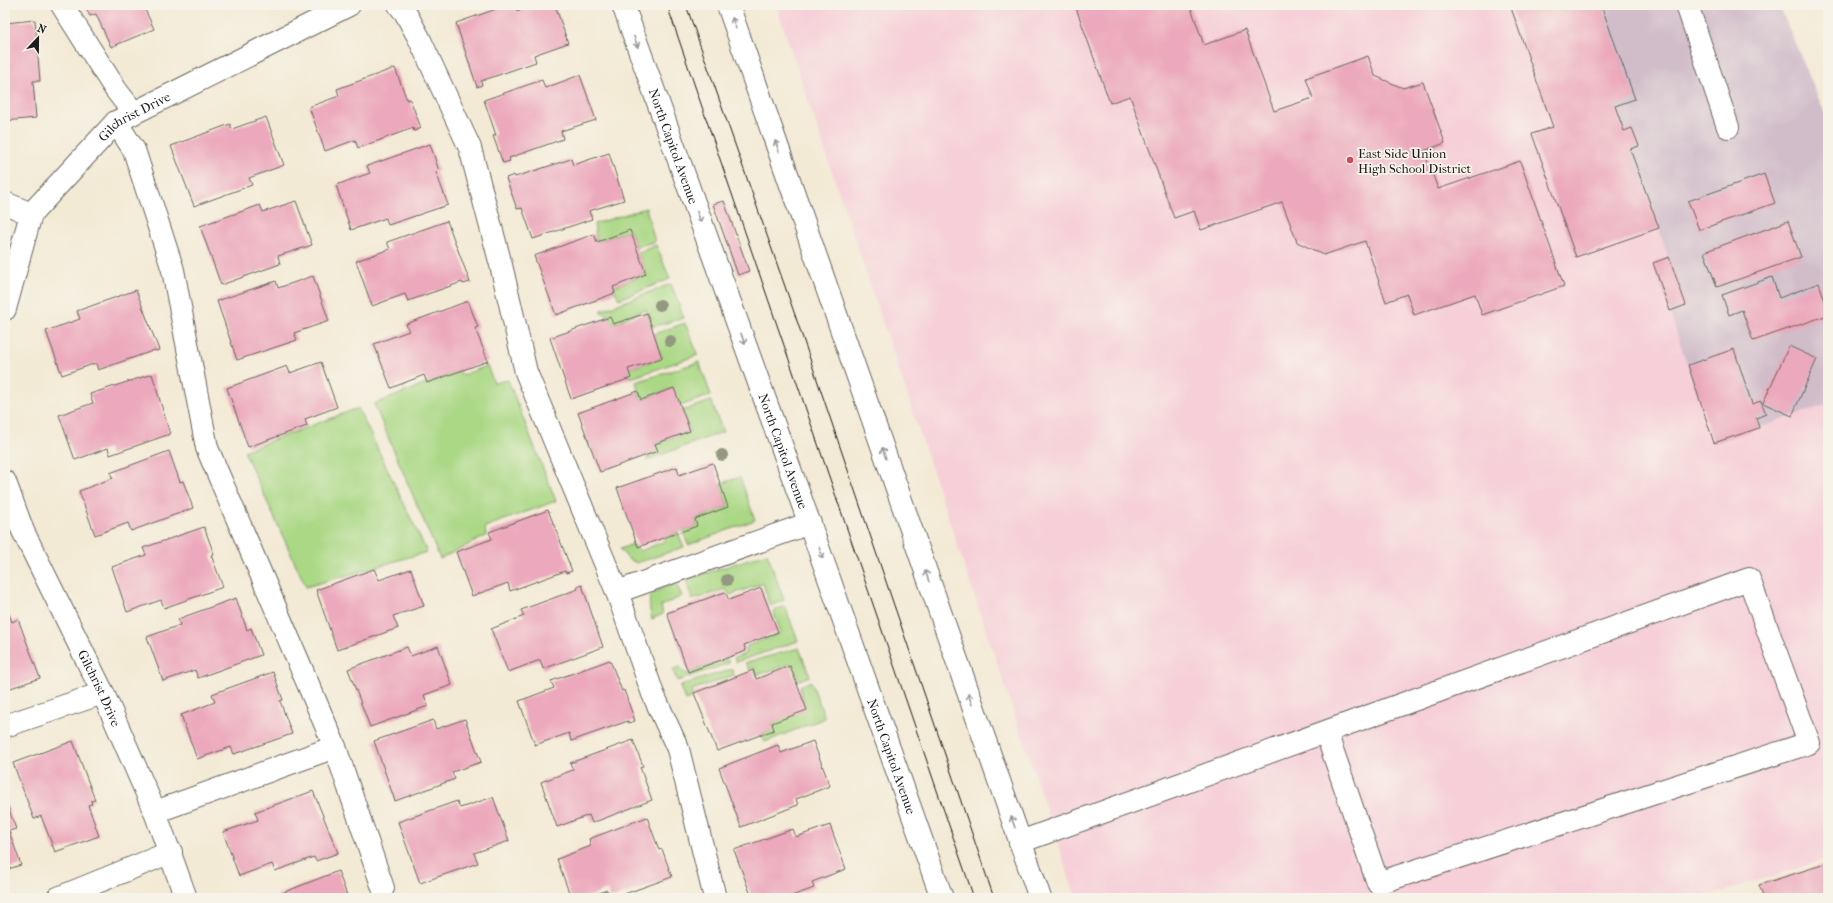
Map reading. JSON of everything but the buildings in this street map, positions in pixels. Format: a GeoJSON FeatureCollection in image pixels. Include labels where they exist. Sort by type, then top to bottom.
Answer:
{"type":"FeatureCollection","features":[{"type":"Feature","properties":{"kind":"main road"},"geometry":{"type":"LineString","coordinates":[[62,5],[116,90],[173,270],[207,448],[335,747],[383,888]]}},
{"type":"Feature","properties":{"kind":"main road","name":"Gilchrist Drive"},"geometry":{"type":"LineString","coordinates":[[5,309],[31,214],[124,117],[349,5]]}},
{"type":"Feature","properties":{"kind":"main road"},"geometry":{"type":"LineString","coordinates":[[399,5],[405,12],[419,38],[470,148],[501,265],[526,372],[616,592],[653,694],[678,749],[715,898]]}},
{"type":"Feature","properties":{"kind":"main road","name":"North Capitol Avenue"},"geometry":{"type":"LineString","coordinates":[[623,5],[810,523],[942,898]]}},
{"type":"Feature","properties":{"kind":"main road"},"geometry":{"type":"LineString","coordinates":[[728,5],[1040,898]]}},
{"type":"Feature","properties":{"kind":"main road"},"geometry":{"type":"LineString","coordinates":[[1687,5],[1728,126]]}},
{"type":"Feature","properties":{"kind":"main road"},"geometry":{"type":"LineString","coordinates":[[5,203],[31,214]]}},
{"type":"Feature","properties":{"kind":"main road","name":"Gilchrist Drive"},"geometry":{"type":"LineString","coordinates":[[5,482],[14,534],[103,693],[156,812],[186,898]]}},
{"type":"Feature","properties":{"kind":"main road"},"geometry":{"type":"LineString","coordinates":[[616,592],[810,523]]}},
{"type":"Feature","properties":{"kind":"main road"},"geometry":{"type":"LineString","coordinates":[[1020,842],[1749,579],[1809,744],[1378,883],[1326,732]]}},
{"type":"Feature","properties":{"kind":"main road"},"geometry":{"type":"LineString","coordinates":[[5,726],[103,693]]}},
{"type":"Feature","properties":{"kind":"main road"},"geometry":{"type":"LineString","coordinates":[[156,812],[335,747]]}},
{"type":"Feature","properties":{"kind":"main road"},"geometry":{"type":"LineString","coordinates":[[58,898],[171,852]]}},
{"type":"Feature","properties":{"kind":"shaded area"},"geometry":{"type":"Polygon","coordinates":[[[776,5],[1779,5],[1828,121],[1828,859],[1702,898],[1076,898],[776,5]]]}},
{"type":"Feature","properties":{"kind":"shaded area"},"geometry":{"type":"Polygon","coordinates":[[[1510,5],[1779,5],[1828,121],[1828,404],[1714,443],[1653,263],[1668,257],[1659,229],[1576,257],[1532,134],[1553,126],[1510,5]]]}},
{"type":"Feature","properties":{"kind":"green space"},"geometry":{"type":"Polygon","coordinates":[[[646,208],[655,242],[636,246],[630,230],[597,242],[594,224],[646,208]]]}},
{"type":"Feature","properties":{"kind":"green space"},"geometry":{"type":"Polygon","coordinates":[[[656,245],[670,279],[619,299],[613,287],[646,274],[638,253],[656,245]]]}},
{"type":"Feature","properties":{"kind":"green space"},"geometry":{"type":"Polygon","coordinates":[[[671,284],[684,318],[651,327],[646,309],[613,324],[610,317],[600,311],[671,284]]]}},
{"type":"Feature","properties":{"kind":"green space"},"geometry":{"type":"Polygon","coordinates":[[[685,323],[698,355],[631,378],[628,369],[662,358],[654,334],[685,323]]]}},
{"type":"Feature","properties":{"kind":"green space"},"geometry":{"type":"Polygon","coordinates":[[[699,362],[711,395],[680,406],[673,388],[641,400],[636,382],[699,362]]]}},
{"type":"Feature","properties":{"kind":"green space"},"geometry":{"type":"Polygon","coordinates":[[[487,366],[494,383],[508,380],[556,501],[485,527],[486,536],[440,559],[374,404],[460,371],[462,375],[487,366]]]}},
{"type":"Feature","properties":{"kind":"green space"},"geometry":{"type":"Polygon","coordinates":[[[711,401],[723,432],[647,460],[647,455],[657,451],[655,444],[690,431],[682,411],[711,401]]]}},
{"type":"Feature","properties":{"kind":"green space"},"geometry":{"type":"Polygon","coordinates":[[[358,408],[427,552],[306,587],[244,451],[358,408]]]}},
{"type":"Feature","properties":{"kind":"green space"},"geometry":{"type":"Polygon","coordinates":[[[740,477],[755,520],[688,545],[683,531],[697,526],[695,519],[728,507],[720,484],[740,477]]]}},
{"type":"Feature","properties":{"kind":"green space"},"geometry":{"type":"Polygon","coordinates":[[[678,533],[684,547],[637,563],[628,559],[620,549],[633,544],[640,551],[665,541],[664,538],[678,533]]]}},
{"type":"Feature","properties":{"kind":"green space"},"geometry":{"type":"Polygon","coordinates":[[[767,553],[784,600],[770,606],[763,583],[730,595],[725,589],[692,600],[686,580],[767,553]]]}},
{"type":"Feature","properties":{"kind":"green space"},"geometry":{"type":"Polygon","coordinates":[[[676,584],[682,596],[661,606],[663,614],[652,619],[649,604],[652,594],[656,591],[676,584]]]}},
{"type":"Feature","properties":{"kind":"green space"},"geometry":{"type":"Polygon","coordinates":[[[785,606],[798,641],[736,662],[734,658],[747,653],[747,646],[781,633],[773,611],[785,606]]]}},
{"type":"Feature","properties":{"kind":"green space"},"geometry":{"type":"Polygon","coordinates":[[[799,648],[810,676],[799,680],[791,664],[757,675],[754,667],[749,669],[745,663],[799,648]]]}},
{"type":"Feature","properties":{"kind":"green space"},"geometry":{"type":"Polygon","coordinates":[[[727,659],[729,663],[677,681],[673,669],[679,667],[686,674],[727,659]]]}},
{"type":"Feature","properties":{"kind":"green space"},"geometry":{"type":"Polygon","coordinates":[[[732,669],[734,675],[692,690],[693,697],[685,700],[680,687],[732,669]]]}},
{"type":"Feature","properties":{"kind":"green space"},"geometry":{"type":"Polygon","coordinates":[[[811,681],[825,718],[765,742],[761,735],[774,730],[772,723],[805,708],[800,686],[811,681]]]}},
{"type":"Feature","properties":{"kind":"tram line"},"geometry":{"type":"LineString","coordinates":[[667,5],[974,898]]}},
{"type":"Feature","properties":{"kind":"tram line"},"geometry":{"type":"LineString","coordinates":[[686,5],[795,315],[994,898]]}},
{"type":"Feature","properties":{"kind":"place","name":"East Side Union High School District"},"geometry":{"type":"Point","coordinates":[1350,160]}}]}
